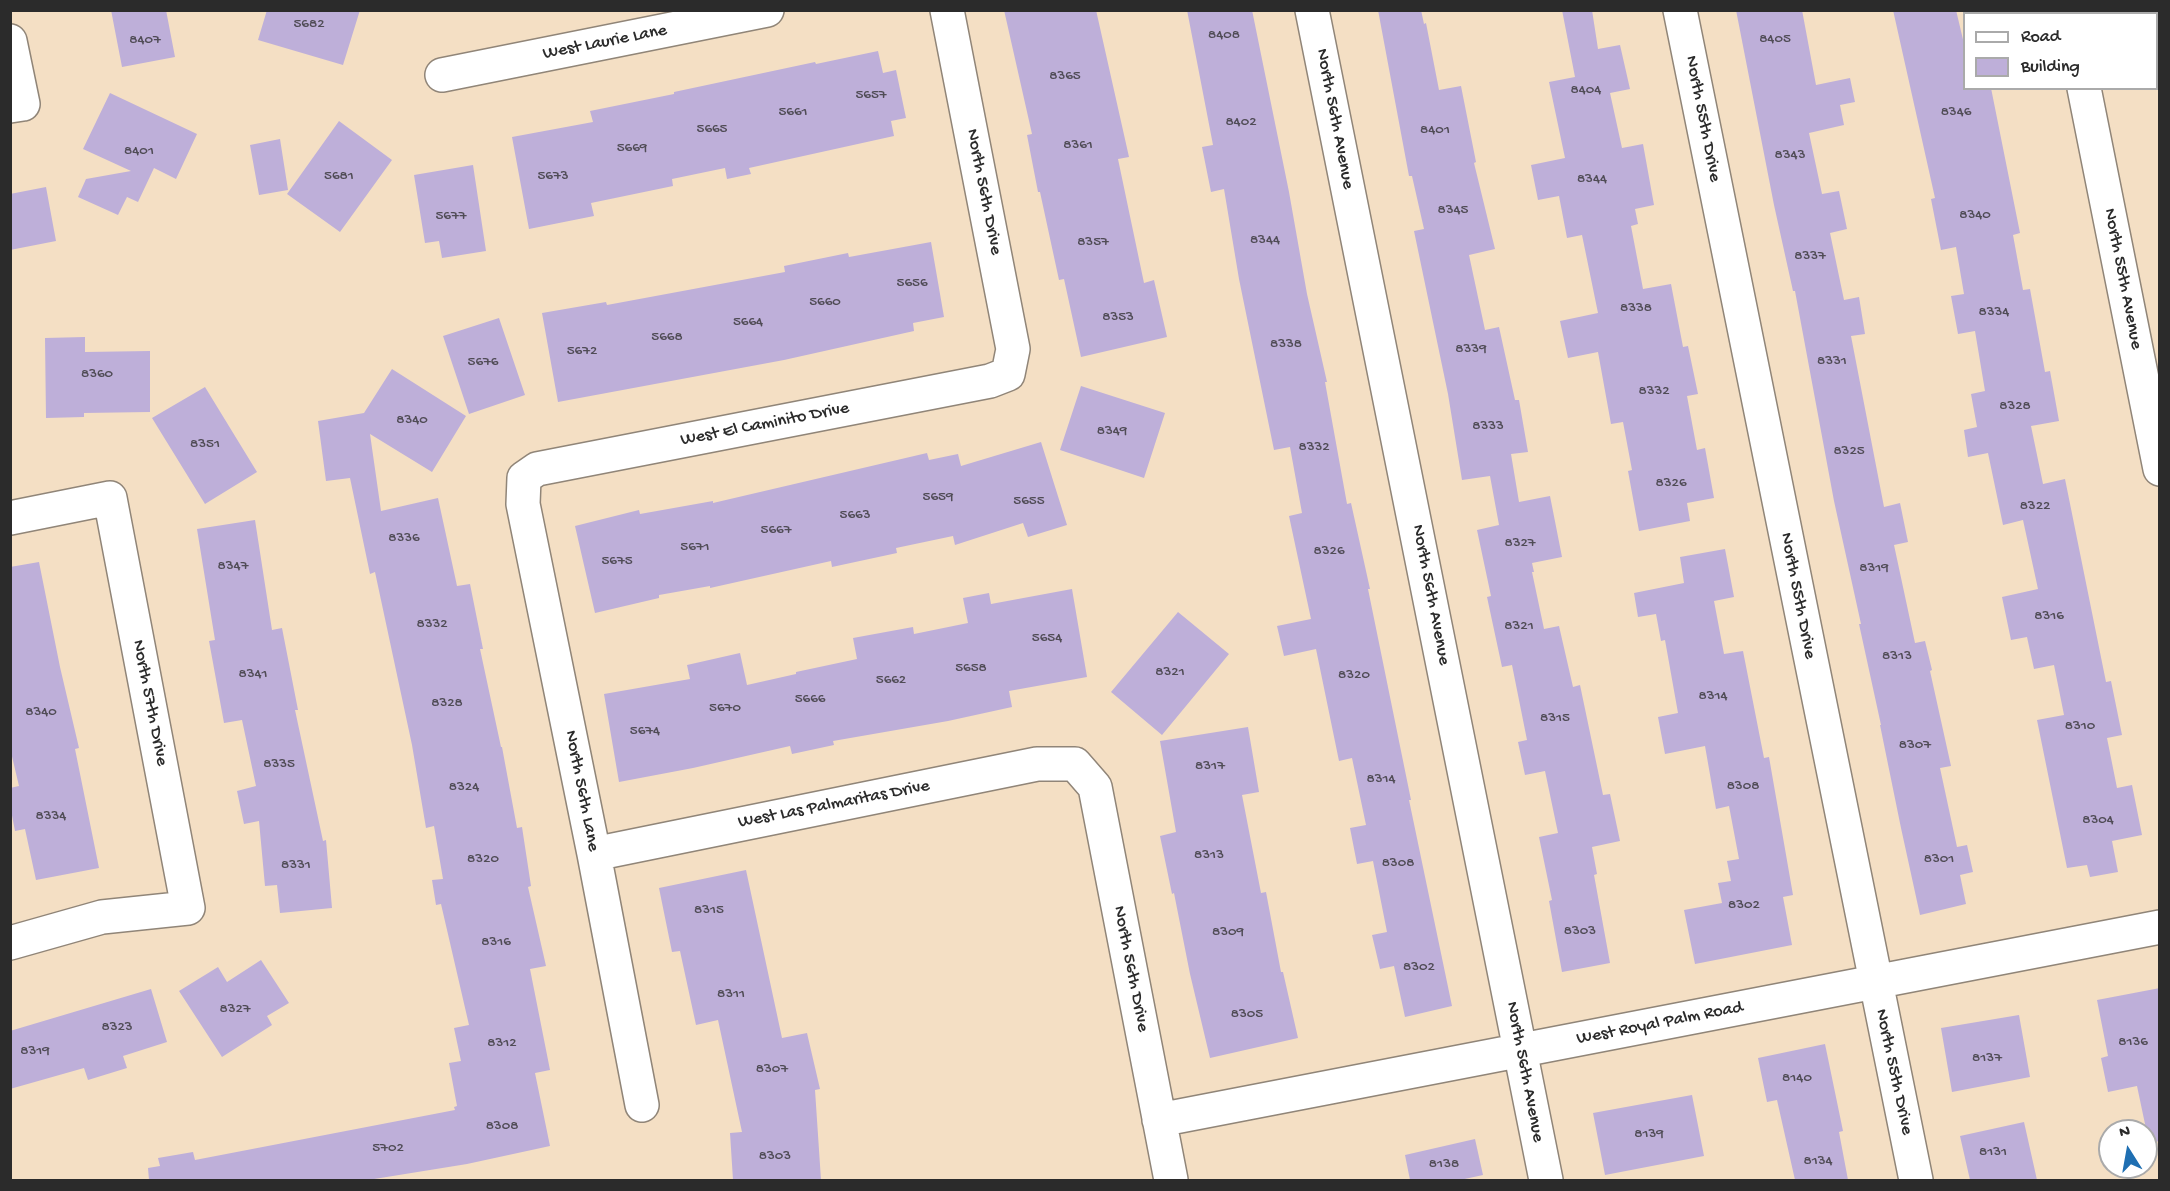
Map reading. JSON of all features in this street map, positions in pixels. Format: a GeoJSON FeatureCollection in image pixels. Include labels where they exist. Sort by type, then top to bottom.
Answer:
{"type":"FeatureCollection","features":[{"type":"Feature","properties":{"kind":"street","name":"West Laurie Lane"},"geometry":{"type":"LineString","coordinates":[[442,75],[768,10]]}},
{"type":"Feature","properties":{"kind":"street","name":"North 56th Drive"},"geometry":{"type":"LineString","coordinates":[[947,10],[1013,349],[1008,374]]}},
{"type":"Feature","properties":{"kind":"street","name":"North 56th Avenue"},"geometry":{"type":"LineString","coordinates":[[1312,10],[1546,1180]]}},
{"type":"Feature","properties":{"kind":"street","name":"North 55th Drive"},"geometry":{"type":"LineString","coordinates":[[1680,10],[1916,1180]]}},
{"type":"Feature","properties":{"kind":"street"},"geometry":{"type":"LineString","coordinates":[[10,41],[17,105]]}},
{"type":"Feature","properties":{"kind":"street","name":"North 55th Avenue"},"geometry":{"type":"LineString","coordinates":[[2084,90],[2160,469]]}},
{"type":"Feature","properties":{"kind":"street","name":"West El Caminito Drive"},"geometry":{"type":"LineString","coordinates":[[524,478],[537,469],[990,381],[1008,374]]}},
{"type":"Feature","properties":{"kind":"street","name":"North 56th Lane"},"geometry":{"type":"LineString","coordinates":[[524,478],[523,504],[642,1105]]}},
{"type":"Feature","properties":{"kind":"street","name":"North 57th Drive"},"geometry":{"type":"LineString","coordinates":[[10,518],[110,498],[188,908],[102,917],[10,943]]}},
{"type":"Feature","properties":{"kind":"street","name":"West Las Palmaritas Drive"},"geometry":{"type":"LineString","coordinates":[[594,854],[1037,764],[1075,764]]}},
{"type":"Feature","properties":{"kind":"street","name":"North 56th Drive"},"geometry":{"type":"LineString","coordinates":[[1075,764],[1095,788],[1171,1180]]}},
{"type":"Feature","properties":{"kind":"street","name":"West Royal Palm Road"},"geometry":{"type":"LineString","coordinates":[[1160,1120],[2160,927]]}},
{"type":"Feature","properties":{"kind":"building"},"geometry":{"type":"Polygon","coordinates":[[[111,10],[166,10],[175,57],[122,67],[111,10]]]}},
{"type":"Feature","properties":{"kind":"building"},"geometry":{"type":"Polygon","coordinates":[[[267,10],[360,10],[343,65],[258,40],[267,10]]]}},
{"type":"Feature","properties":{"kind":"building"},"geometry":{"type":"Polygon","coordinates":[[[1004,10],[1096,10],[1129,157],[1118,159],[1144,283],[1154,280],[1167,337],[1081,357],[1064,279],[1059,280],[1040,192],[1038,192],[1027,135],[1032,134],[1004,10]]]}},
{"type":"Feature","properties":{"kind":"building"},"geometry":{"type":"Polygon","coordinates":[[[1187,10],[1252,10],[1307,294],[1327,382],[1325,382],[1347,504],[1351,503],[1370,589],[1368,589],[1411,800],[1409,800],[1452,1006],[1405,1017],[1394,966],[1380,969],[1372,935],[1387,932],[1373,861],[1357,864],[1350,828],[1366,825],[1352,758],[1339,761],[1316,649],[1284,656],[1277,626],[1311,619],[1289,516],[1302,513],[1290,447],[1274,450],[1239,279],[1224,189],[1211,192],[1202,147],[1213,145],[1187,10]]]}},
{"type":"Feature","properties":{"kind":"building"},"geometry":{"type":"Polygon","coordinates":[[[1378,10],[1421,10],[1424,24],[1426,23],[1439,90],[1461,86],[1476,162],[1474,163],[1495,249],[1469,255],[1485,330],[1499,327],[1515,400],[1519,400],[1528,452],[1511,454],[1519,502],[1550,496],[1562,557],[1532,563],[1544,629],[1559,626],[1573,687],[1580,685],[1603,795],[1610,794],[1620,841],[1592,847],[1597,874],[1594,875],[1610,963],[1562,972],[1549,901],[1552,900],[1539,837],[1558,833],[1545,771],[1525,775],[1518,742],[1527,740],[1512,665],[1502,667],[1487,597],[1491,596],[1477,530],[1499,525],[1490,476],[1462,480],[1448,394],[1414,231],[1424,229],[1412,176],[1409,176],[1378,10]]]}},
{"type":"Feature","properties":{"kind":"building"},"geometry":{"type":"Polygon","coordinates":[[[1562,10],[1592,10],[1598,49],[1620,45],[1630,89],[1610,93],[1622,148],[1643,144],[1654,205],[1635,209],[1638,224],[1631,226],[1643,289],[1671,284],[1683,347],[1688,346],[1698,394],[1687,396],[1697,450],[1705,448],[1714,498],[1687,503],[1690,521],[1639,531],[1628,471],[1632,470],[1623,422],[1611,424],[1598,352],[1568,358],[1560,321],[1598,313],[1582,235],[1567,238],[1559,196],[1538,200],[1531,165],[1565,158],[1549,82],[1575,77],[1562,10]]]}},
{"type":"Feature","properties":{"kind":"building"},"geometry":{"type":"Polygon","coordinates":[[[1736,10],[1802,10],[1816,85],[1850,78],[1855,102],[1840,105],[1844,125],[1809,133],[1822,194],[1839,191],[1847,229],[1830,233],[1844,300],[1859,297],[1865,334],[1851,336],[1884,507],[1900,503],[1908,542],[1894,545],[1915,643],[1925,641],[1932,670],[1930,671],[1951,766],[1940,768],[1957,847],[1967,845],[1973,872],[1960,875],[1966,904],[1920,915],[1834,501],[1795,291],[1793,291],[1774,205],[1736,10]]]}},
{"type":"Feature","properties":{"kind":"building"},"geometry":{"type":"Polygon","coordinates":[[[1893,10],[1956,10],[1963,40],[1963,90],[1991,90],[2020,233],[2013,235],[2023,290],[2030,289],[2045,372],[2050,371],[2059,421],[2031,426],[2043,484],[2065,479],[2106,682],[2111,681],[2122,735],[2107,738],[2117,788],[2132,785],[2142,835],[2112,841],[2118,872],[2090,877],[2087,865],[2067,868],[2037,720],[2064,715],[2054,665],[2034,669],[2027,637],[2011,640],[2002,597],[2038,589],[2023,520],[2003,525],[1988,453],[1968,457],[1964,430],[1977,427],[1971,394],[1985,391],[1975,331],[1958,334],[1951,296],[1964,294],[1956,247],[1941,250],[1931,199],[1935,198],[1893,10]]]}},
{"type":"Feature","properties":{"kind":"building"},"geometry":{"type":"Polygon","coordinates":[[[878,51],[883,73],[896,70],[906,118],[891,121],[894,136],[749,168],[751,174],[727,179],[725,168],[672,179],[673,186],[591,203],[594,216],[529,229],[512,137],[593,122],[590,111],[815,62],[816,64],[878,51]]]}},
{"type":"Feature","properties":{"kind":"building"},"geometry":{"type":"Polygon","coordinates":[[[110,93],[197,134],[176,179],[154,168],[138,202],[127,197],[118,215],[78,197],[86,179],[131,171],[83,149],[110,93]]]}},
{"type":"Feature","properties":{"kind":"building"},"geometry":{"type":"Polygon","coordinates":[[[339,121],[392,160],[340,232],[287,194],[339,121]]]}},
{"type":"Feature","properties":{"kind":"building"},"geometry":{"type":"Polygon","coordinates":[[[280,139],[288,190],[259,195],[250,145],[280,139]]]}},
{"type":"Feature","properties":{"kind":"building"},"geometry":{"type":"Polygon","coordinates":[[[473,165],[486,251],[442,258],[439,241],[425,243],[414,175],[473,165]]]}},
{"type":"Feature","properties":{"kind":"building"},"geometry":{"type":"Polygon","coordinates":[[[46,187],[56,241],[10,250],[10,194],[46,187]]]}},
{"type":"Feature","properties":{"kind":"building"},"geometry":{"type":"Polygon","coordinates":[[[931,242],[944,317],[913,323],[914,331],[784,360],[558,402],[542,313],[606,302],[607,305],[785,272],[784,266],[848,253],[849,257],[931,242]]]}},
{"type":"Feature","properties":{"kind":"building"},"geometry":{"type":"Polygon","coordinates":[[[499,318],[525,395],[469,414],[443,336],[499,318]]]}},
{"type":"Feature","properties":{"kind":"building"},"geometry":{"type":"Polygon","coordinates":[[[85,337],[85,352],[150,351],[150,412],[84,413],[84,417],[46,418],[45,338],[85,337]]]}},
{"type":"Feature","properties":{"kind":"building"},"geometry":{"type":"Polygon","coordinates":[[[392,369],[466,416],[432,472],[370,434],[381,511],[438,498],[457,586],[470,584],[483,649],[480,649],[517,828],[522,827],[531,886],[528,887],[546,966],[530,969],[550,1070],[535,1073],[550,1146],[467,1164],[368,1180],[149,1180],[148,1168],[160,1166],[158,1158],[193,1152],[195,1160],[455,1110],[454,1107],[457,1106],[449,1063],[461,1061],[454,1028],[469,1025],[441,904],[436,905],[432,880],[443,879],[434,826],[426,828],[412,745],[375,572],[370,574],[350,478],[326,481],[318,421],[364,413],[392,369]]]}},
{"type":"Feature","properties":{"kind":"building"},"geometry":{"type":"Polygon","coordinates":[[[1081,386],[1165,413],[1144,478],[1060,450],[1081,386]]]}},
{"type":"Feature","properties":{"kind":"building"},"geometry":{"type":"Polygon","coordinates":[[[205,387],[257,472],[205,504],[152,418],[205,387]]]}},
{"type":"Feature","properties":{"kind":"building"},"geometry":{"type":"Polygon","coordinates":[[[1041,442],[1067,525],[1028,537],[1023,523],[955,545],[953,536],[896,548],[897,553],[832,567],[831,561],[710,588],[710,586],[659,595],[659,598],[595,613],[575,526],[639,510],[640,514],[713,501],[713,503],[927,453],[929,460],[958,454],[961,466],[1041,442]]]}},
{"type":"Feature","properties":{"kind":"building"},"geometry":{"type":"Polygon","coordinates":[[[255,520],[272,630],[282,628],[298,710],[295,710],[323,841],[326,840],[332,908],[280,913],[277,885],[265,886],[259,821],[244,824],[237,791],[256,786],[242,720],[224,723],[209,641],[215,640],[197,529],[255,520]]]}},
{"type":"Feature","properties":{"kind":"building"},"geometry":{"type":"Polygon","coordinates":[[[1725,549],[1734,597],[1714,601],[1724,654],[1743,651],[1764,758],[1769,757],[1793,895],[1783,897],[1792,945],[1695,964],[1684,910],[1722,903],[1718,883],[1731,881],[1727,861],[1739,859],[1729,806],[1716,809],[1705,746],[1665,754],[1658,717],[1678,713],[1665,640],[1661,641],[1656,614],[1638,617],[1634,593],[1684,583],[1680,557],[1725,549]]]}},
{"type":"Feature","properties":{"kind":"building"},"geometry":{"type":"Polygon","coordinates":[[[39,562],[79,748],[75,749],[99,868],[36,880],[25,829],[15,831],[10,805],[10,788],[19,786],[10,748],[10,567],[39,562]]]}},
{"type":"Feature","properties":{"kind":"building"},"geometry":{"type":"Polygon","coordinates":[[[1072,589],[1087,677],[1009,691],[1012,707],[948,721],[833,741],[834,745],[792,754],[790,746],[619,782],[604,694],[690,679],[687,665],[740,653],[747,685],[857,659],[853,638],[913,627],[914,634],[968,623],[963,598],[989,593],[991,604],[1072,589]]]}},
{"type":"Feature","properties":{"kind":"building"},"geometry":{"type":"Polygon","coordinates":[[[1178,612],[1229,654],[1162,735],[1111,692],[1178,612]]]}},
{"type":"Feature","properties":{"kind":"building"},"geometry":{"type":"Polygon","coordinates":[[[1248,727],[1259,792],[1242,795],[1261,893],[1266,892],[1281,972],[1283,972],[1298,1038],[1210,1058],[1160,836],[1176,832],[1160,741],[1248,727]]]}},
{"type":"Feature","properties":{"kind":"building"},"geometry":{"type":"Polygon","coordinates":[[[746,870],[782,1038],[807,1033],[820,1089],[815,1090],[821,1180],[733,1180],[730,1133],[742,1132],[718,1020],[696,1025],[680,951],[672,952],[659,888],[746,870]]]}},
{"type":"Feature","properties":{"kind":"building"},"geometry":{"type":"Polygon","coordinates":[[[261,960],[289,1003],[267,1016],[272,1025],[222,1057],[179,991],[218,967],[227,982],[261,960]]]}},
{"type":"Feature","properties":{"kind":"building"},"geometry":{"type":"Polygon","coordinates":[[[2160,988],[2160,1141],[2158,1141],[2158,1119],[2144,1119],[2137,1086],[2108,1092],[2101,1058],[2108,1056],[2097,1000],[2160,988]]]}},
{"type":"Feature","properties":{"kind":"building"},"geometry":{"type":"Polygon","coordinates":[[[151,989],[167,1042],[123,1056],[127,1068],[88,1080],[84,1068],[10,1089],[10,1031],[151,989]]]}},
{"type":"Feature","properties":{"kind":"building"},"geometry":{"type":"Polygon","coordinates":[[[2019,1015],[2030,1077],[1952,1092],[1941,1028],[2019,1015]]]}},
{"type":"Feature","properties":{"kind":"building"},"geometry":{"type":"Polygon","coordinates":[[[1825,1044],[1843,1131],[1839,1132],[1848,1180],[1795,1180],[1777,1100],[1767,1102],[1758,1058],[1825,1044]]]}},
{"type":"Feature","properties":{"kind":"building"},"geometry":{"type":"Polygon","coordinates":[[[1692,1095],[1704,1156],[1605,1175],[1593,1113],[1692,1095]]]}},
{"type":"Feature","properties":{"kind":"building"},"geometry":{"type":"Polygon","coordinates":[[[2024,1122],[2037,1180],[1970,1180],[1960,1136],[2024,1122]]]}},
{"type":"Feature","properties":{"kind":"building"},"geometry":{"type":"Polygon","coordinates":[[[1475,1139],[1483,1175],[1460,1180],[1410,1180],[1405,1155],[1475,1139]]]}}]}
